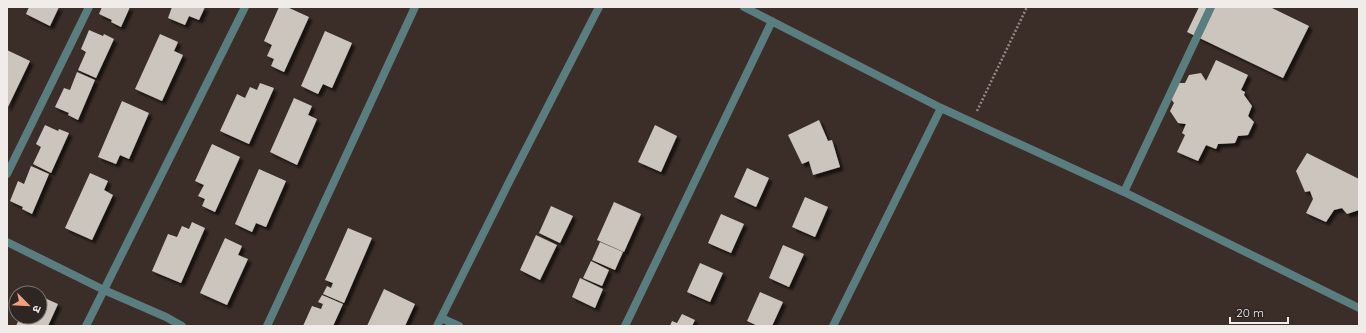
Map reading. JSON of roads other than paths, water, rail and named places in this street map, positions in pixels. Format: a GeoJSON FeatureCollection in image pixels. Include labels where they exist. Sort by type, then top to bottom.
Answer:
{"type":"FeatureCollection","features":[{"type":"Feature","properties":{"kind":"street"},"geometry":{"type":"LineString","coordinates":[[7,174],[89,7]]}},
{"type":"Feature","properties":{"kind":"street"},"geometry":{"type":"LineString","coordinates":[[86,326],[246,7]]}},
{"type":"Feature","properties":{"kind":"street"},"geometry":{"type":"LineString","coordinates":[[267,326],[415,7]]}},
{"type":"Feature","properties":{"kind":"street"},"geometry":{"type":"LineString","coordinates":[[438,326],[509,182],[599,7]]}},
{"type":"Feature","properties":{"kind":"street"},"geometry":{"type":"LineString","coordinates":[[744,7],[941,108],[1124,192],[1359,308]]}},
{"type":"Feature","properties":{"kind":"street"},"geometry":{"type":"LineString","coordinates":[[1124,192],[1211,7]]}},
{"type":"Feature","properties":{"kind":"street"},"geometry":{"type":"LineString","coordinates":[[625,326],[772,21]]}},
{"type":"Feature","properties":{"kind":"street"},"geometry":{"type":"LineString","coordinates":[[833,326],[941,108]]}},
{"type":"Feature","properties":{"kind":"street"},"geometry":{"type":"LineString","coordinates":[[7,242],[104,290],[166,317],[182,326]]}},
{"type":"Feature","properties":{"kind":"street"},"geometry":{"type":"LineString","coordinates":[[442,318],[458,326]]}}]}
